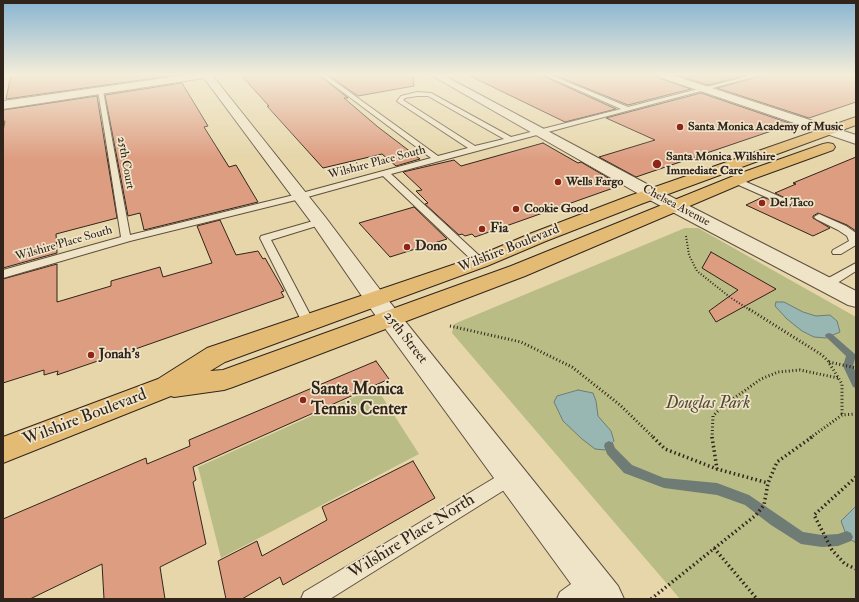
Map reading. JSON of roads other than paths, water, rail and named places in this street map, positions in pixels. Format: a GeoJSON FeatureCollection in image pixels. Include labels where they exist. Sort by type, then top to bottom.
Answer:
{"type":"FeatureCollection","features":[{"type":"Feature","properties":{"kind":"main road","name":"Wilshire Boulevard"},"geometry":{"type":"LineString","coordinates":[[167,386],[224,380],[383,309],[480,262],[539,237],[652,194],[856,121]]}},
{"type":"Feature","properties":{"kind":"main road","name":"Wilshire Boulevard"},"geometry":{"type":"LineString","coordinates":[[3,450],[167,386],[216,355],[308,322],[383,309],[511,273],[737,181],[855,138]]}},
{"type":"Feature","properties":{"kind":"main road"},"geometry":{"type":"LineString","coordinates":[[539,237],[562,252]]}},
{"type":"Feature","properties":{"kind":"street"},"geometry":{"type":"LineString","coordinates":[[3,105],[16,103]]}},
{"type":"Feature","properties":{"kind":"street","name":"25th Street"},"geometry":{"type":"LineString","coordinates":[[228,103],[301,196],[383,309],[598,590]]}},
{"type":"Feature","properties":{"kind":"street","name":"Chelsea Avenue"},"geometry":{"type":"LineString","coordinates":[[488,103],[652,194],[856,300]]}},
{"type":"Feature","properties":{"kind":"street"},"geometry":{"type":"LineString","coordinates":[[747,103],[855,138]]}},
{"type":"Feature","properties":{"kind":"lane","name":"25th Court"},"geometry":{"type":"LineString","coordinates":[[102,103],[126,239]]}},
{"type":"Feature","properties":{"kind":"lane"},"geometry":{"type":"LineString","coordinates":[[361,103],[437,159]]}},
{"type":"Feature","properties":{"kind":"lane"},"geometry":{"type":"LineString","coordinates":[[403,103],[474,149]]}},
{"type":"Feature","properties":{"kind":"lane"},"geometry":{"type":"LineString","coordinates":[[445,103],[509,140]]}},
{"type":"Feature","properties":{"kind":"lane"},"geometry":{"type":"LineString","coordinates":[[614,103],[628,109]]}},
{"type":"Feature","properties":{"kind":"lane","name":"Wilshire Place South"},"geometry":{"type":"LineString","coordinates":[[3,274],[126,239],[301,196],[540,131],[650,103]]}},
{"type":"Feature","properties":{"kind":"lane"},"geometry":{"type":"LineString","coordinates":[[385,173],[480,262]]}},
{"type":"Feature","properties":{"kind":"lane"},"geometry":{"type":"LineString","coordinates":[[737,181],[787,203]]}},
{"type":"Feature","properties":{"kind":"lane"},"geometry":{"type":"LineString","coordinates":[[819,218],[842,228],[852,235],[854,242],[837,252]]}},
{"type":"Feature","properties":{"kind":"lane"},"geometry":{"type":"LineString","coordinates":[[308,322],[265,238],[320,222]]}},
{"type":"Feature","properties":{"kind":"lane"},"geometry":{"type":"LineString","coordinates":[[827,284],[856,266]]}},
{"type":"Feature","properties":{"kind":"lane","name":"Wilshire Place North"},"geometry":{"type":"LineString","coordinates":[[311,599],[512,476]]}},
{"type":"Feature","properties":{"kind":"lane"},"geometry":{"type":"LineString","coordinates":[[567,599],[598,590]]}},
{"type":"Feature","properties":{"kind":"water"},"geometry":{"type":"Polygon","coordinates":[[[776,302],[784,302],[803,312],[816,316],[830,315],[837,321],[840,332],[826,338],[814,337],[802,331],[787,319],[775,306],[776,302]]]}},
{"type":"Feature","properties":{"kind":"water"},"geometry":{"type":"Polygon","coordinates":[[[578,390],[593,393],[596,401],[598,416],[611,431],[614,441],[605,450],[595,449],[582,439],[563,421],[554,402],[557,396],[578,390]]]}},
{"type":"Feature","properties":{"kind":"water"},"geometry":{"type":"Polygon","coordinates":[[[856,506],[856,543],[847,537],[841,521],[856,506]]]}},
{"type":"Feature","properties":{"kind":"waterway"},"geometry":{"type":"LineString","coordinates":[[829,336],[851,355],[848,366],[856,384]]}},
{"type":"Feature","properties":{"kind":"waterway"},"geometry":{"type":"LineString","coordinates":[[609,446],[611,451],[628,469],[664,483],[717,489],[749,501],[775,521],[801,538],[822,541],[838,540],[847,537]]}},
{"type":"Feature","properties":{"kind":"place","name":"Santa Monica Academy of Music"},"geometry":{"type":"Point","coordinates":[680,127]}},
{"type":"Feature","properties":{"kind":"place","name":"Santa Monica Wilshire Immediate Care"},"geometry":{"type":"Point","coordinates":[657,164]}},
{"type":"Feature","properties":{"kind":"place","name":"Wells Fargo"},"geometry":{"type":"Point","coordinates":[558,182]}},
{"type":"Feature","properties":{"kind":"place","name":"Del Taco"},"geometry":{"type":"Point","coordinates":[762,203]}},
{"type":"Feature","properties":{"kind":"place","name":"Cookie Good"},"geometry":{"type":"Point","coordinates":[516,209]}},
{"type":"Feature","properties":{"kind":"place","name":"Fia"},"geometry":{"type":"Point","coordinates":[482,229]}},
{"type":"Feature","properties":{"kind":"place","name":"Dono"},"geometry":{"type":"Point","coordinates":[407,247]}},
{"type":"Feature","properties":{"kind":"place","name":"Jonah's"},"geometry":{"type":"Point","coordinates":[91,355]}},
{"type":"Feature","properties":{"kind":"place","name":"Santa Monica Tennis Center"},"geometry":{"type":"Point","coordinates":[303,400]}},
{"type":"Feature","properties":{"kind":"park label","name":"Douglas Park"},"geometry":{"type":"Point","coordinates":[708,404]}}]}
